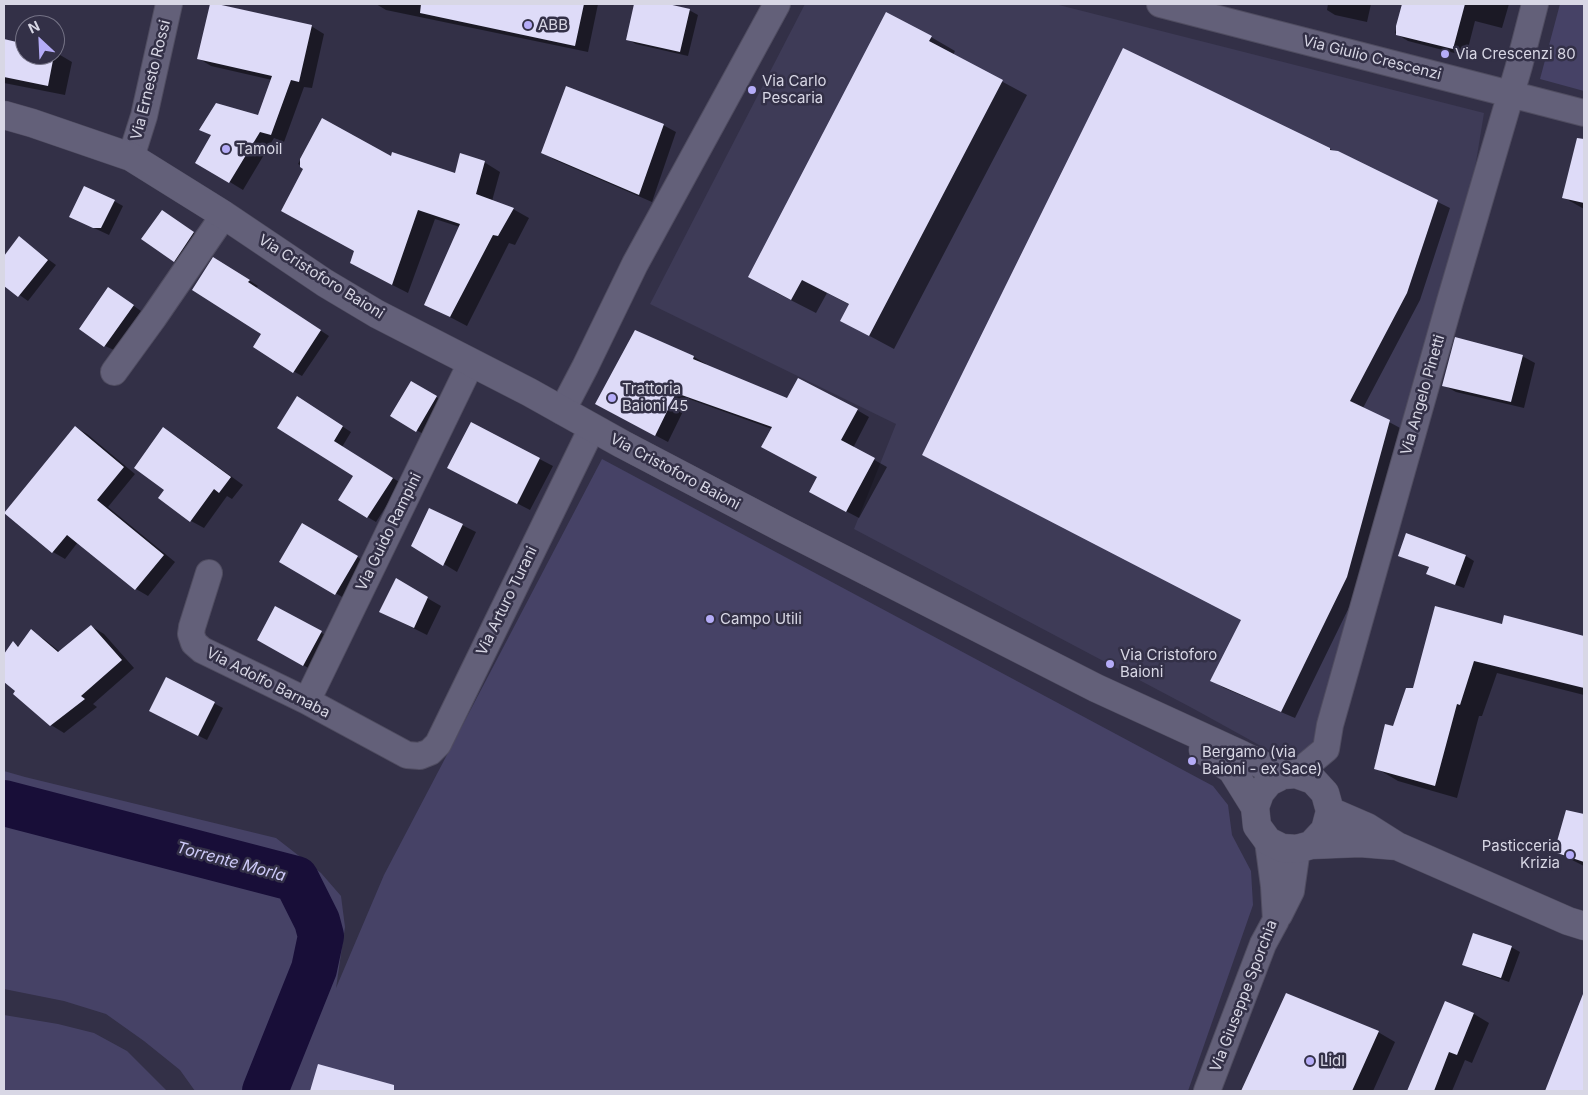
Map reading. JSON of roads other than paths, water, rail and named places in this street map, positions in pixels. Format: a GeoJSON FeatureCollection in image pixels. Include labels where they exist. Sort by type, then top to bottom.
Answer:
{"type":"FeatureCollection","features":[{"type":"Feature","properties":{"kind":"street","name":"Via Ernesto Rossi"},"geometry":{"type":"LineString","coordinates":[[131,157],[144,116],[169,4]]}},
{"type":"Feature","properties":{"kind":"street"},"geometry":{"type":"LineString","coordinates":[[562,411],[635,264],[777,4]]}},
{"type":"Feature","properties":{"kind":"street","name":"Via Giulio Crescenzi"},"geometry":{"type":"LineString","coordinates":[[1160,4],[1584,113]]}},
{"type":"Feature","properties":{"kind":"street","name":"Via Angelo Pinetti"},"geometry":{"type":"LineString","coordinates":[[1290,775],[1326,749],[1330,725],[1437,346],[1520,66],[1535,4]]}},
{"type":"Feature","properties":{"kind":"street","name":"Via Cristoforo Baioni"},"geometry":{"type":"LineString","coordinates":[[4,116],[32,123],[131,157],[377,314],[529,392],[592,428],[784,529],[1096,688],[1290,775],[1313,780],[1325,793],[1330,811]]}},
{"type":"Feature","properties":{"kind":"street"},"geometry":{"type":"LineString","coordinates":[[114,372],[224,215]]}},
{"type":"Feature","properties":{"kind":"street","name":"Via Guido Rampini"},"geometry":{"type":"LineString","coordinates":[[307,701],[471,363]]}},
{"type":"Feature","properties":{"kind":"street","name":"Via Arturo Turani"},"geometry":{"type":"LineString","coordinates":[[407,755],[420,756],[430,752],[438,744],[592,428]]}},
{"type":"Feature","properties":{"kind":"street","name":"Via Adolfo Barnaba"},"geometry":{"type":"LineString","coordinates":[[209,573],[192,627],[191,634],[194,643],[202,650],[307,701],[407,755]]}},
{"type":"Feature","properties":{"kind":"street","name":"Via Cristoforo Baioni"},"geometry":{"type":"LineString","coordinates":[[1139,708],[1232,770],[1255,807],[1257,826],[1268,841]]}},
{"type":"Feature","properties":{"kind":"street"},"geometry":{"type":"LineString","coordinates":[[1255,807],[1260,793],[1270,782],[1290,775]]}},
{"type":"Feature","properties":{"kind":"street"},"geometry":{"type":"LineString","coordinates":[[1276,920],[1291,891],[1304,847],[1326,830],[1330,811],[1367,827],[1398,846],[1568,921],[1584,926]]}},
{"type":"Feature","properties":{"kind":"street"},"geometry":{"type":"LineString","coordinates":[[1268,841],[1282,848],[1360,843],[1398,846]]}},
{"type":"Feature","properties":{"kind":"street","name":"Via Giuseppe Sporchia"},"geometry":{"type":"LineString","coordinates":[[1207,1091],[1263,944],[1276,920],[1268,841]]}},
{"type":"Feature","properties":{"kind":"waterway","name":"Torrente Morla"},"geometry":{"type":"LineString","coordinates":[[4,803],[296,879],[317,921],[321,936],[314,969],[265,1091]]}},
{"type":"Feature","properties":{"kind":"place","name":"ABB"},"geometry":{"type":"Point","coordinates":[528,25]}},
{"type":"Feature","properties":{"kind":"place","name":"Via Crescenzi 80"},"geometry":{"type":"Point","coordinates":[1445,54]}},
{"type":"Feature","properties":{"kind":"place","name":"Via Carlo Pescaria"},"geometry":{"type":"Point","coordinates":[752,90]}},
{"type":"Feature","properties":{"kind":"place","name":"Tamoil"},"geometry":{"type":"Point","coordinates":[226,149]}},
{"type":"Feature","properties":{"kind":"place","name":"Trattoria Baioni 45"},"geometry":{"type":"Point","coordinates":[612,398]}},
{"type":"Feature","properties":{"kind":"place","name":"Campo Utili"},"geometry":{"type":"Point","coordinates":[710,619]}},
{"type":"Feature","properties":{"kind":"place","name":"Via Cristoforo Baioni"},"geometry":{"type":"Point","coordinates":[1110,664]}},
{"type":"Feature","properties":{"kind":"place","name":"Bergamo (via Baioni - ex Sace)"},"geometry":{"type":"Point","coordinates":[1192,761]}},
{"type":"Feature","properties":{"kind":"place","name":"Pasticceria Krizia"},"geometry":{"type":"Point","coordinates":[1570,855]}},
{"type":"Feature","properties":{"kind":"place","name":"Lidl"},"geometry":{"type":"Point","coordinates":[1310,1061]}}]}
